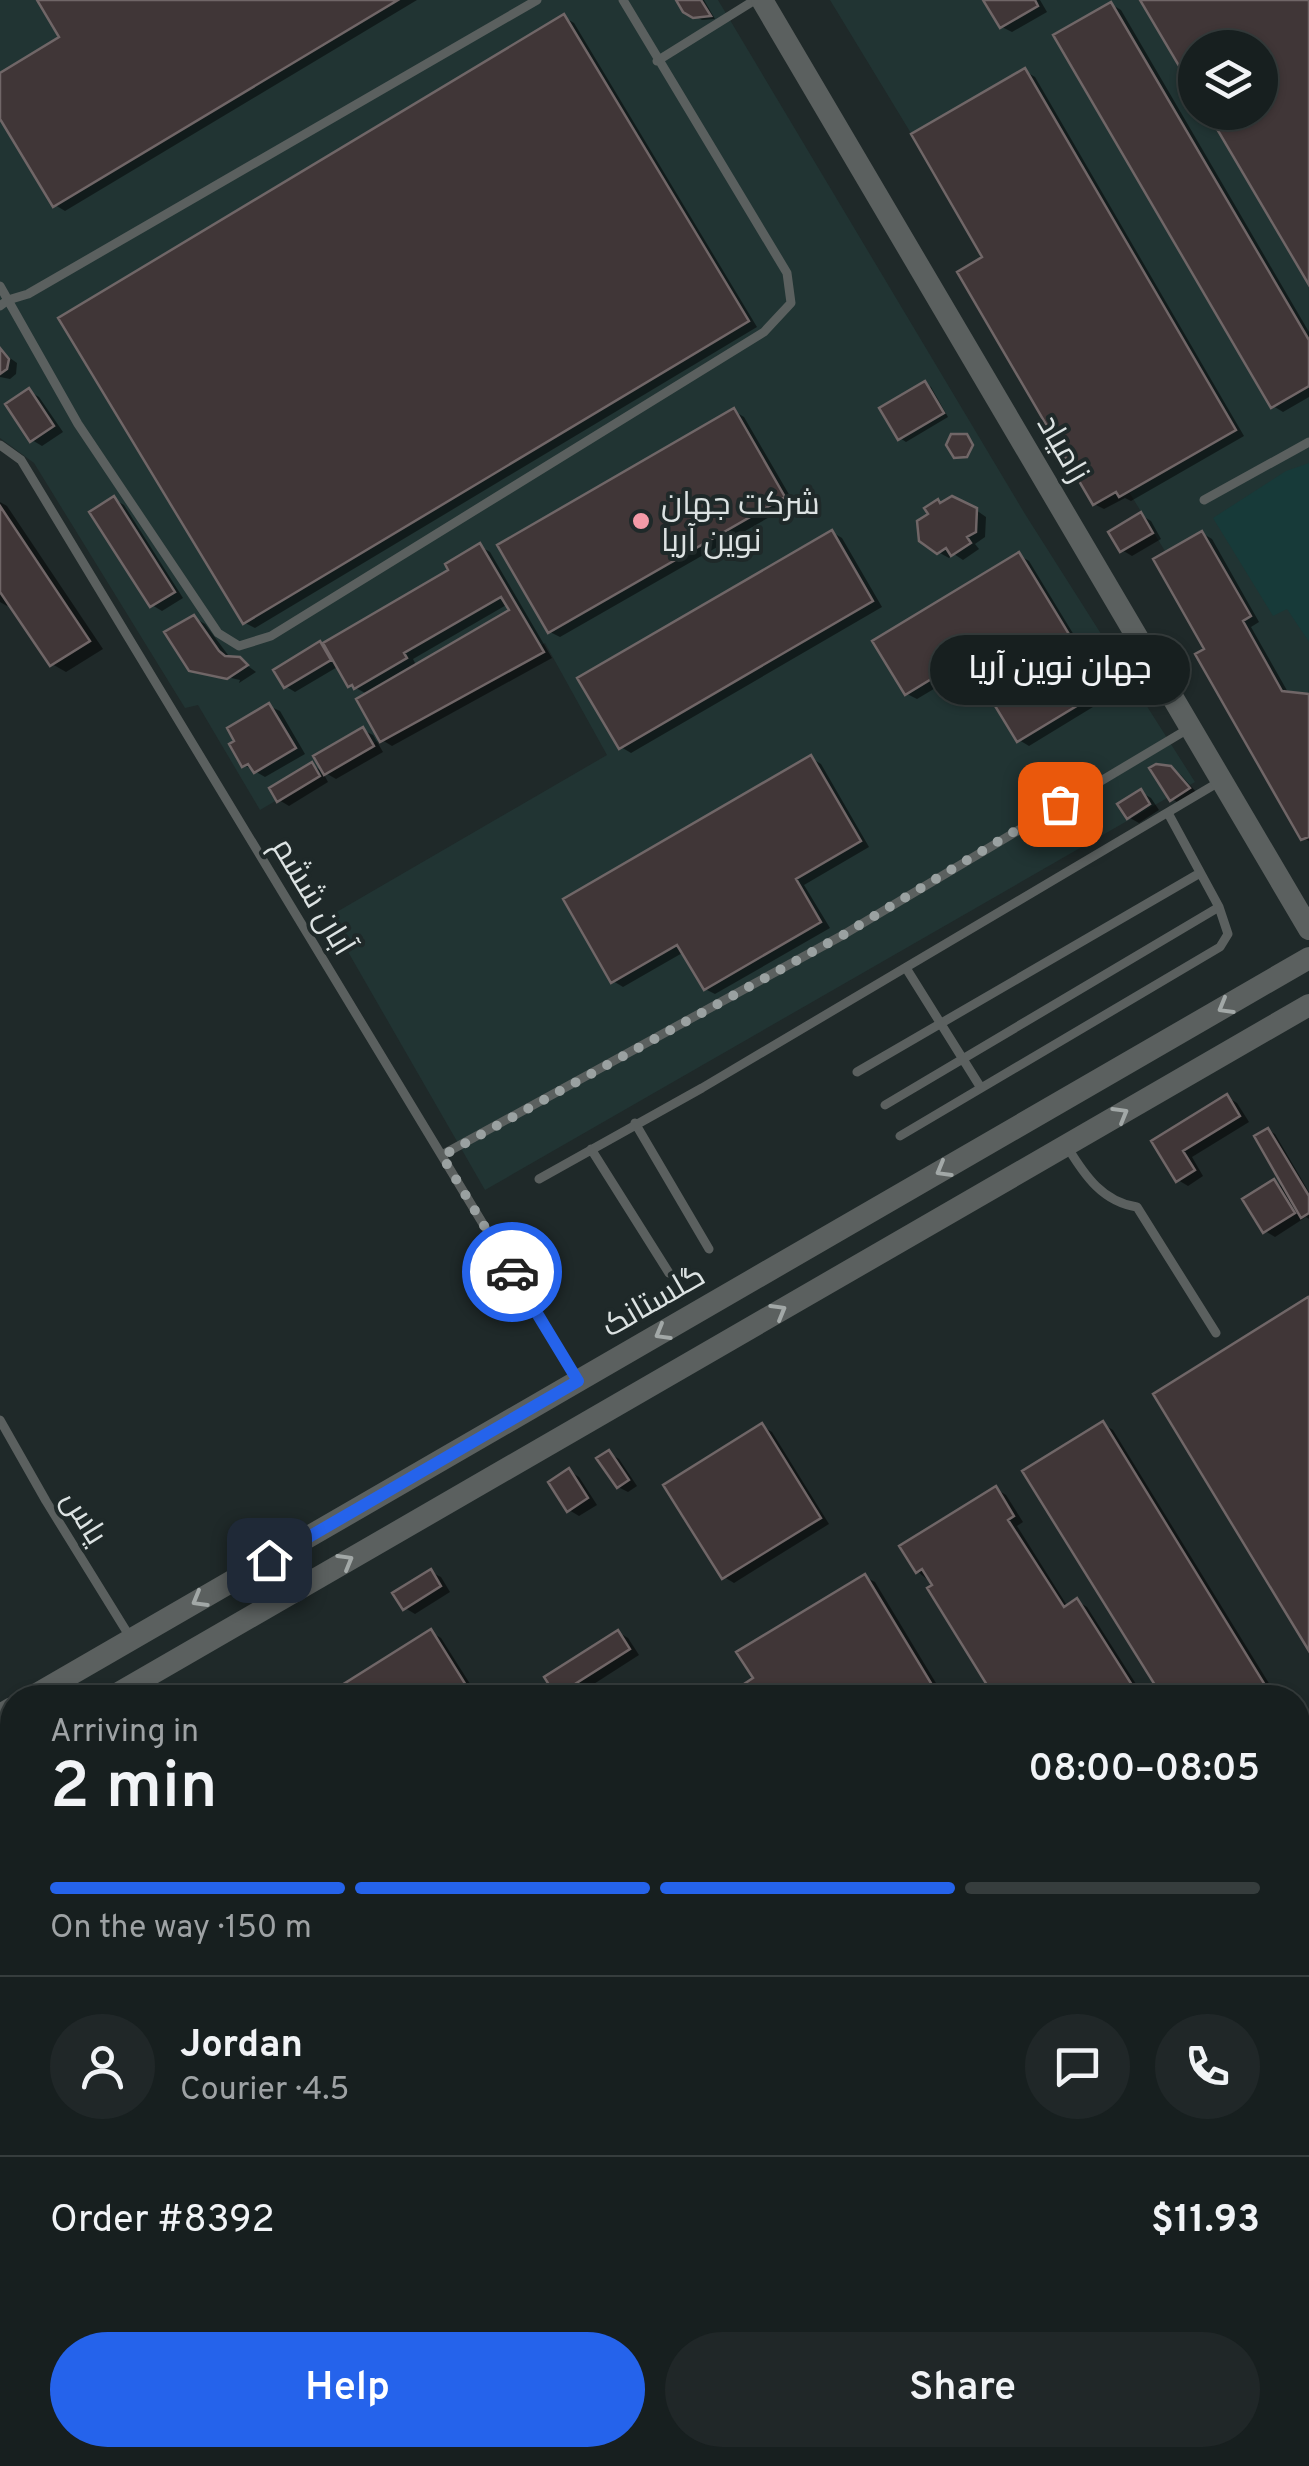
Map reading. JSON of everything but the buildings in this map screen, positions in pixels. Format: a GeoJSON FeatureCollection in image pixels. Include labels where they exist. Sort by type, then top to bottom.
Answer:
{"type":"FeatureCollection","features":[{"type":"Feature","properties":{"kind":"street","name":"زامیاد"},"geometry":{"type":"LineString","coordinates":[[759,0],[1309,929]]}},
{"type":"Feature","properties":{"kind":"street","name":"گلستانک"},"geometry":{"type":"LineString","coordinates":[[52,1685],[1309,958]]}},
{"type":"Feature","properties":{"kind":"street"},"geometry":{"type":"LineString","coordinates":[[133,1685],[1309,1005]]}},
{"type":"Feature","properties":{"kind":"lane"},"geometry":{"type":"LineString","coordinates":[[4,303],[28,294],[536,0]]}},
{"type":"Feature","properties":{"kind":"lane"},"geometry":{"type":"LineString","coordinates":[[0,286],[4,303],[78,424],[218,634],[238,646],[270,636],[764,332],[791,302],[787,273],[623,0]]}},
{"type":"Feature","properties":{"kind":"lane"},"geometry":{"type":"LineString","coordinates":[[657,61],[759,0]]}},
{"type":"Feature","properties":{"kind":"lane"},"geometry":{"type":"LineString","coordinates":[[1204,500],[1309,442]]}},
{"type":"Feature","properties":{"kind":"lane","name":"آبان ششم"},"geometry":{"type":"LineString","coordinates":[[0,444],[21,460],[578,1381]]}},
{"type":"Feature","properties":{"kind":"lane"},"geometry":{"type":"LineString","coordinates":[[442,1156],[843,935],[1190,727]]}},
{"type":"Feature","properties":{"kind":"lane"},"geometry":{"type":"LineString","coordinates":[[539,1179],[702,1088],[1222,780]]}},
{"type":"Feature","properties":{"kind":"lane"},"geometry":{"type":"LineString","coordinates":[[900,1136],[1220,947],[1228,934],[1219,907],[1168,813]]}},
{"type":"Feature","properties":{"kind":"lane"},"geometry":{"type":"LineString","coordinates":[[856,1072],[1200,872]]}},
{"type":"Feature","properties":{"kind":"lane"},"geometry":{"type":"LineString","coordinates":[[885,1105],[1219,907]]}},
{"type":"Feature","properties":{"kind":"lane"},"geometry":{"type":"LineString","coordinates":[[906,968],[981,1088]]}},
{"type":"Feature","properties":{"kind":"lane"},"geometry":{"type":"LineString","coordinates":[[635,1122],[709,1249]]}},
{"type":"Feature","properties":{"kind":"lane"},"geometry":{"type":"LineString","coordinates":[[1066,1146],[1080,1169],[1117,1204],[1137,1206],[1216,1333]]}},
{"type":"Feature","properties":{"kind":"lane"},"geometry":{"type":"LineString","coordinates":[[590,1149],[669,1273]]}},
{"type":"Feature","properties":{"kind":"lane","name":"یاس"},"geometry":{"type":"LineString","coordinates":[[0,1420],[131,1639]]}},
{"type":"Feature","properties":{"kind":"shaded area"},"geometry":{"type":"Polygon","coordinates":[[[0,0],[718,0],[1025,514],[1195,782],[485,1190],[328,917],[607,755],[545,643],[260,810],[198,705],[185,708],[34,463],[0,438],[0,0]]]}},
{"type":"Feature","properties":{"kind":"shaded area"},"geometry":{"type":"Polygon","coordinates":[[[830,0],[1309,0],[1309,788],[830,0]]]}},
{"type":"Feature","properties":{"kind":"shaded area"},"geometry":{"type":"Polygon","coordinates":[[[1309,463],[1309,642],[1287,609],[1273,616],[1213,518],[1286,471],[1309,463]]]}},
{"type":"Feature","properties":{"kind":"way so far"},"geometry":{"type":"LineString","coordinates":[[512,1272],[442,1156],[843,935],[1060,804]]}},
{"type":"Feature","properties":{"kind":"place","name":"شرکت جهان نوین آریا"},"geometry":{"type":"Point","coordinates":[641,521]}},
{"type":"Feature","properties":{"kind":"place","name":"جهان نوین آریا"},"geometry":{"type":"Point","coordinates":[1060,804]}},
{"type":"Feature","properties":{"kind":"route"},"geometry":{"type":"LineString","coordinates":[[269,1560],[578,1381],[512,1272]]}}]}
